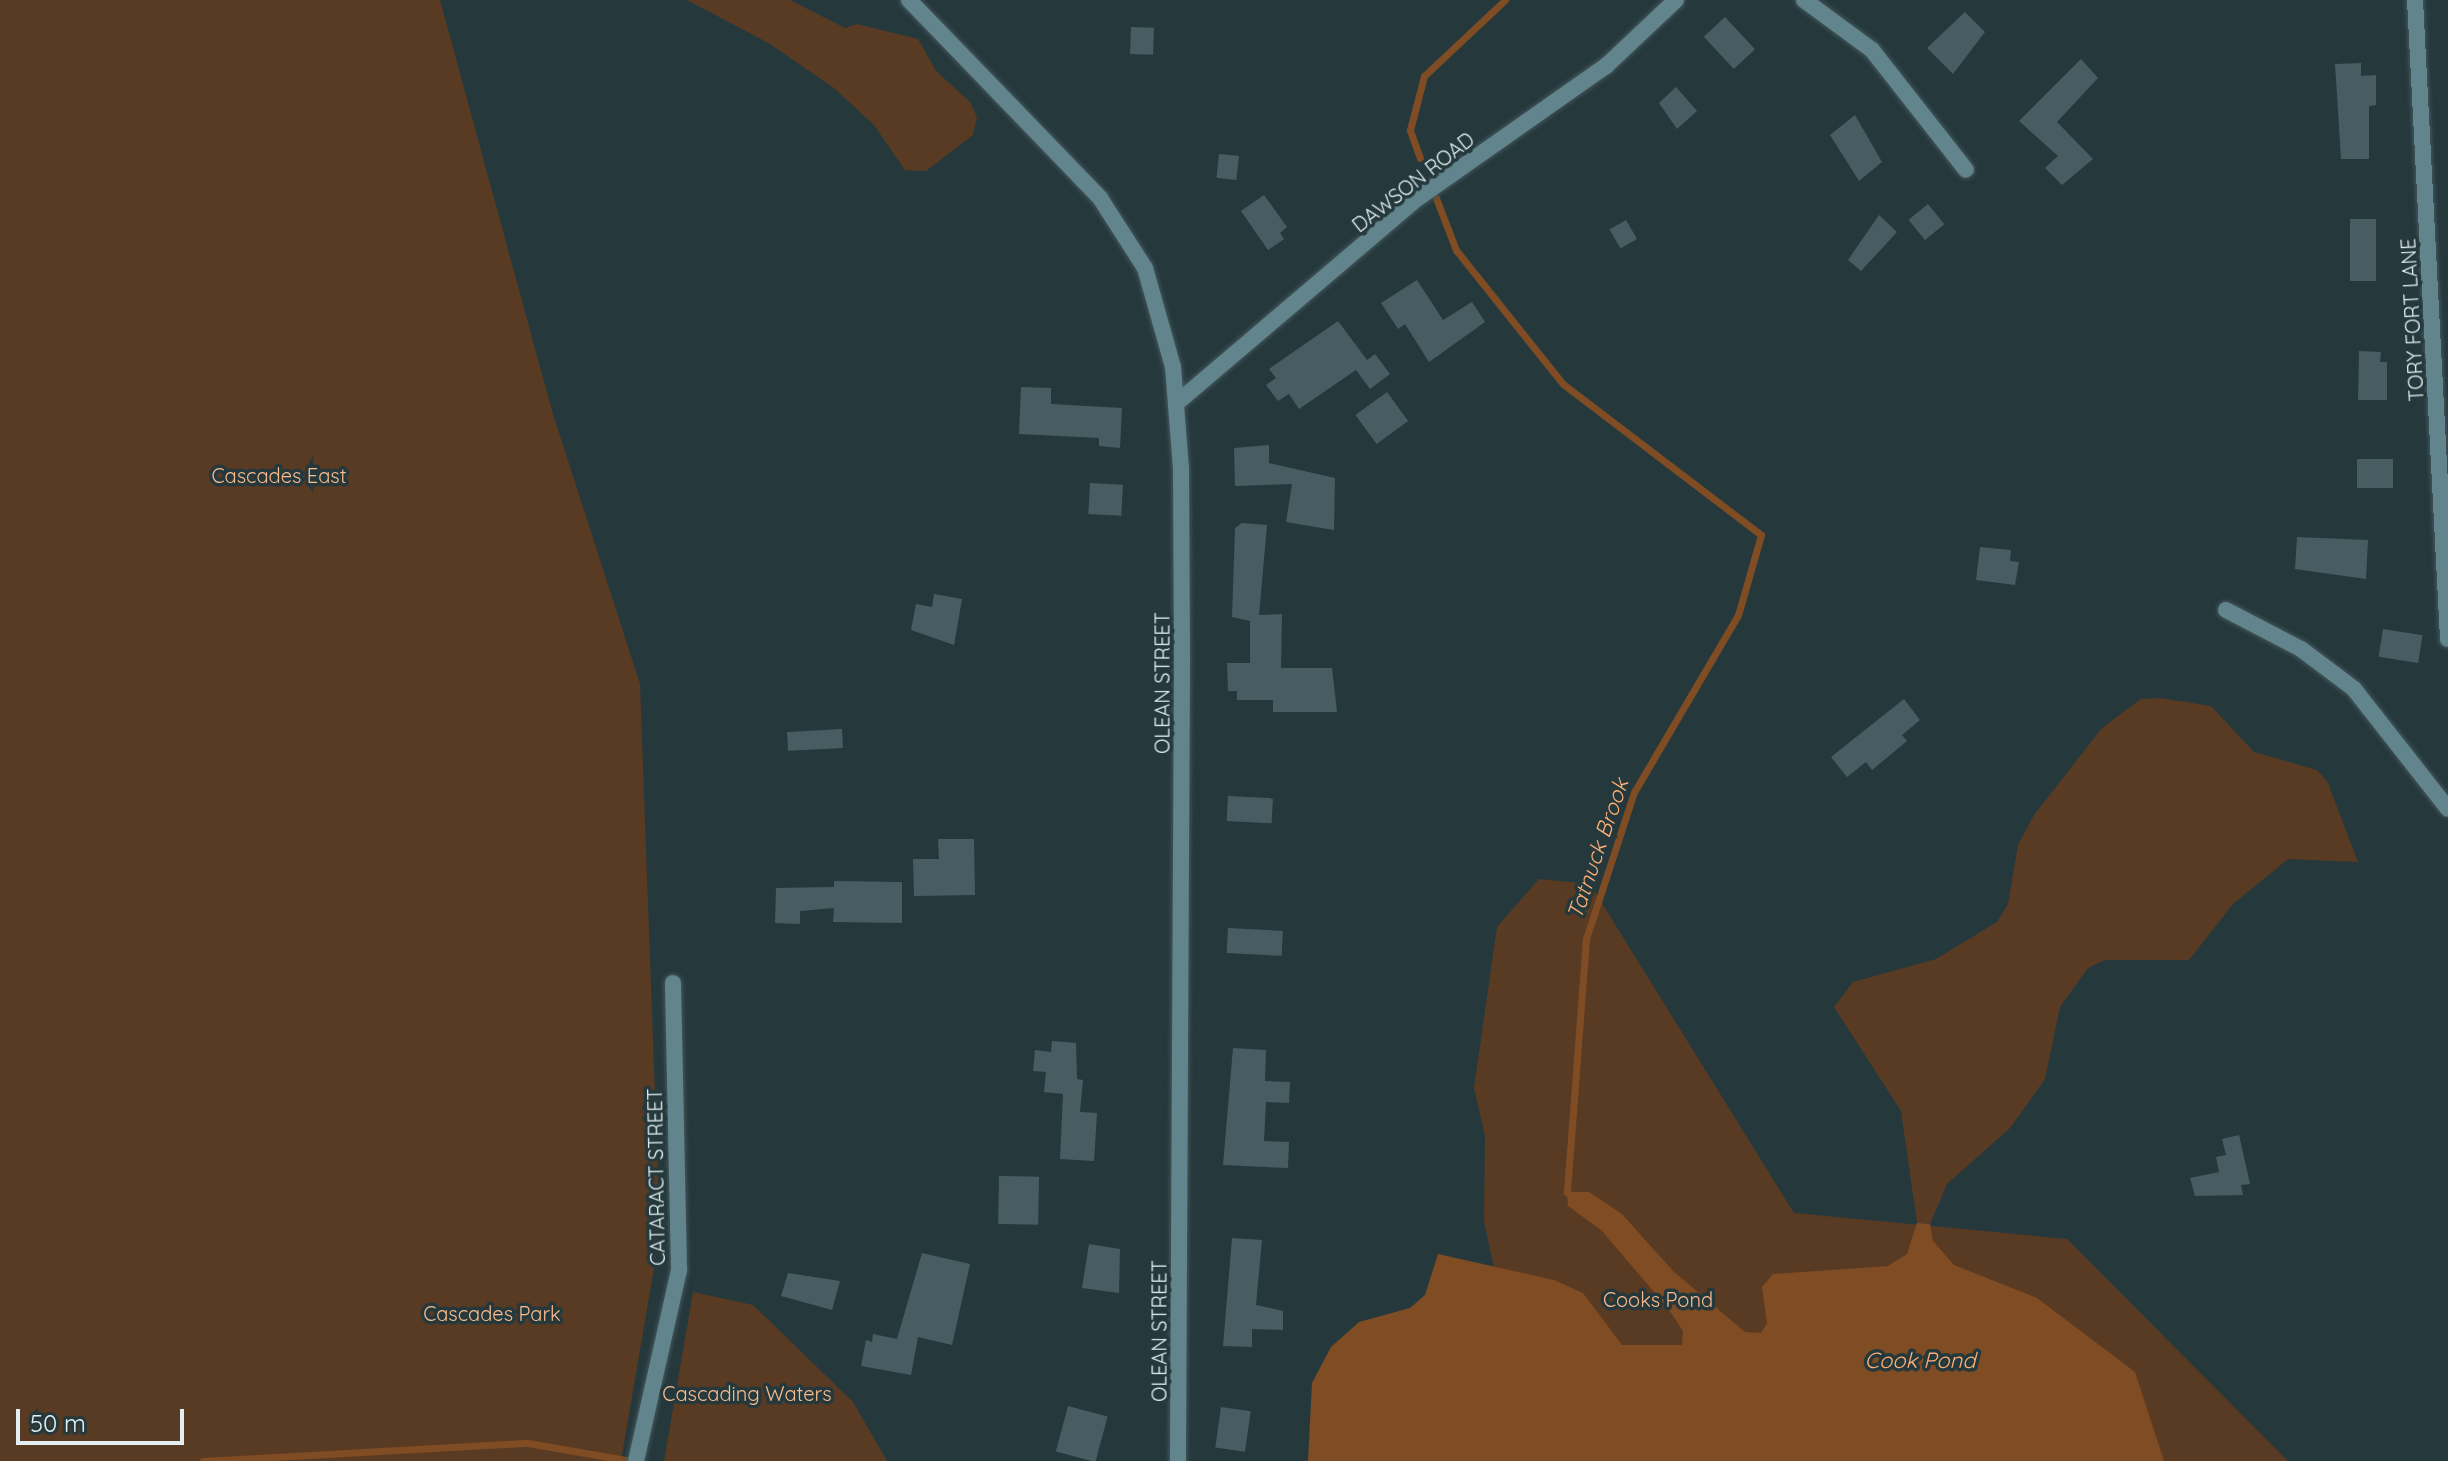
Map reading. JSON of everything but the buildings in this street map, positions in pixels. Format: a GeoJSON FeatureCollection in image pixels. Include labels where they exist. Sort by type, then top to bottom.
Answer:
{"type":"FeatureCollection","features":[{"type":"Feature","properties":{"kind":"street","name":"OLEAN STREET"},"geometry":{"type":"LineString","coordinates":[[909,0],[1100,198],[1129,241],[1157,300],[1178,402],[1183,827],[1178,1461]]}},
{"type":"Feature","properties":{"kind":"street","name":"DAWSON ROAD"},"geometry":{"type":"LineString","coordinates":[[1178,402],[1418,198],[1606,66],[1676,0]]}},
{"type":"Feature","properties":{"kind":"street"},"geometry":{"type":"LineString","coordinates":[[1804,0],[1872,50],[1966,170]]}},
{"type":"Feature","properties":{"kind":"street","name":"TORY FORT LANE"},"geometry":{"type":"LineString","coordinates":[[2415,0],[2444,506],[2448,639]]}},
{"type":"Feature","properties":{"kind":"street"},"geometry":{"type":"LineString","coordinates":[[2226,610],[2301,649],[2354,689],[2448,809]]}},
{"type":"Feature","properties":{"kind":"street","name":"CATARACT STREET"},"geometry":{"type":"LineString","coordinates":[[636,1461],[679,1270],[673,983]]}},
{"type":"Feature","properties":{"kind":"green space"},"geometry":{"type":"Polygon","coordinates":[[[0,0],[440,0],[552,411],[640,684],[660,1233],[621,1461],[0,1461],[0,0]]]}},
{"type":"Feature","properties":{"kind":"green space"},"geometry":{"type":"Polygon","coordinates":[[[687,0],[790,0],[845,28],[857,24],[918,39],[936,71],[970,102],[977,117],[973,135],[926,171],[905,170],[874,125],[834,88],[770,44],[687,0]]]}},
{"type":"Feature","properties":{"kind":"green space"},"geometry":{"type":"Polygon","coordinates":[[[2160,698],[2211,706],[2254,752],[2317,770],[2327,781],[2358,862],[2288,859],[2233,904],[2189,960],[2105,960],[2088,968],[2060,1007],[2045,1079],[2010,1128],[1947,1184],[1930,1224],[1917,1223],[1901,1111],[1834,1007],[1853,982],[1936,959],[1997,922],[2008,904],[2018,845],[2034,815],[2102,728],[2141,699],[2160,698]]]}},
{"type":"Feature","properties":{"kind":"green space","name":"Cooks Pond"},"geometry":{"type":"Polygon","coordinates":[[[1539,879],[1590,884],[1794,1213],[2067,1239],[2288,1461],[1309,1461],[1497,1282],[1484,1221],[1485,1136],[1474,1088],[1497,927],[1539,879]]]}},
{"type":"Feature","properties":{"kind":"green space","name":"Cascading Waters"},"geometry":{"type":"Polygon","coordinates":[[[693,1292],[753,1305],[853,1402],[887,1461],[664,1461],[693,1292]]]}},
{"type":"Feature","properties":{"kind":"water","name":"Cook Pond"},"geometry":{"type":"Polygon","coordinates":[[[1567,1192],[1589,1192],[1622,1214],[1673,1271],[1745,1332],[1761,1333],[1767,1323],[1762,1287],[1773,1274],[1888,1266],[1907,1254],[1917,1223],[1930,1224],[1933,1241],[1954,1265],[2037,1298],[2135,1372],[2164,1461],[1308,1461],[1312,1383],[1331,1347],[1359,1322],[1410,1308],[1425,1295],[1438,1254],[1554,1280],[1583,1293],[1622,1345],[1682,1345],[1683,1331],[1667,1307],[1601,1230],[1568,1206],[1567,1192]]]}},
{"type":"Feature","properties":{"kind":"waterway","name":"Tatnuck Brook"},"geometry":{"type":"LineString","coordinates":[[1420,158],[1410,130],[1424,76],[1505,0]]}},
{"type":"Feature","properties":{"kind":"waterway","name":"Tatnuck Brook"},"geometry":{"type":"LineString","coordinates":[[1436,198],[1456,250],[1563,384],[1761,535],[1738,615],[1634,792],[1586,939],[1567,1192],[1573,1197]]}},
{"type":"Feature","properties":{"kind":"waterway"},"geometry":{"type":"LineString","coordinates":[[203,1461],[528,1443],[631,1461]]}},
{"type":"Feature","properties":{"kind":"park label","name":"Cascades East"},"geometry":{"type":"Point","coordinates":[279,475]}},
{"type":"Feature","properties":{"kind":"park label","name":"Cascades Park"},"geometry":{"type":"Point","coordinates":[492,1313]}}]}
